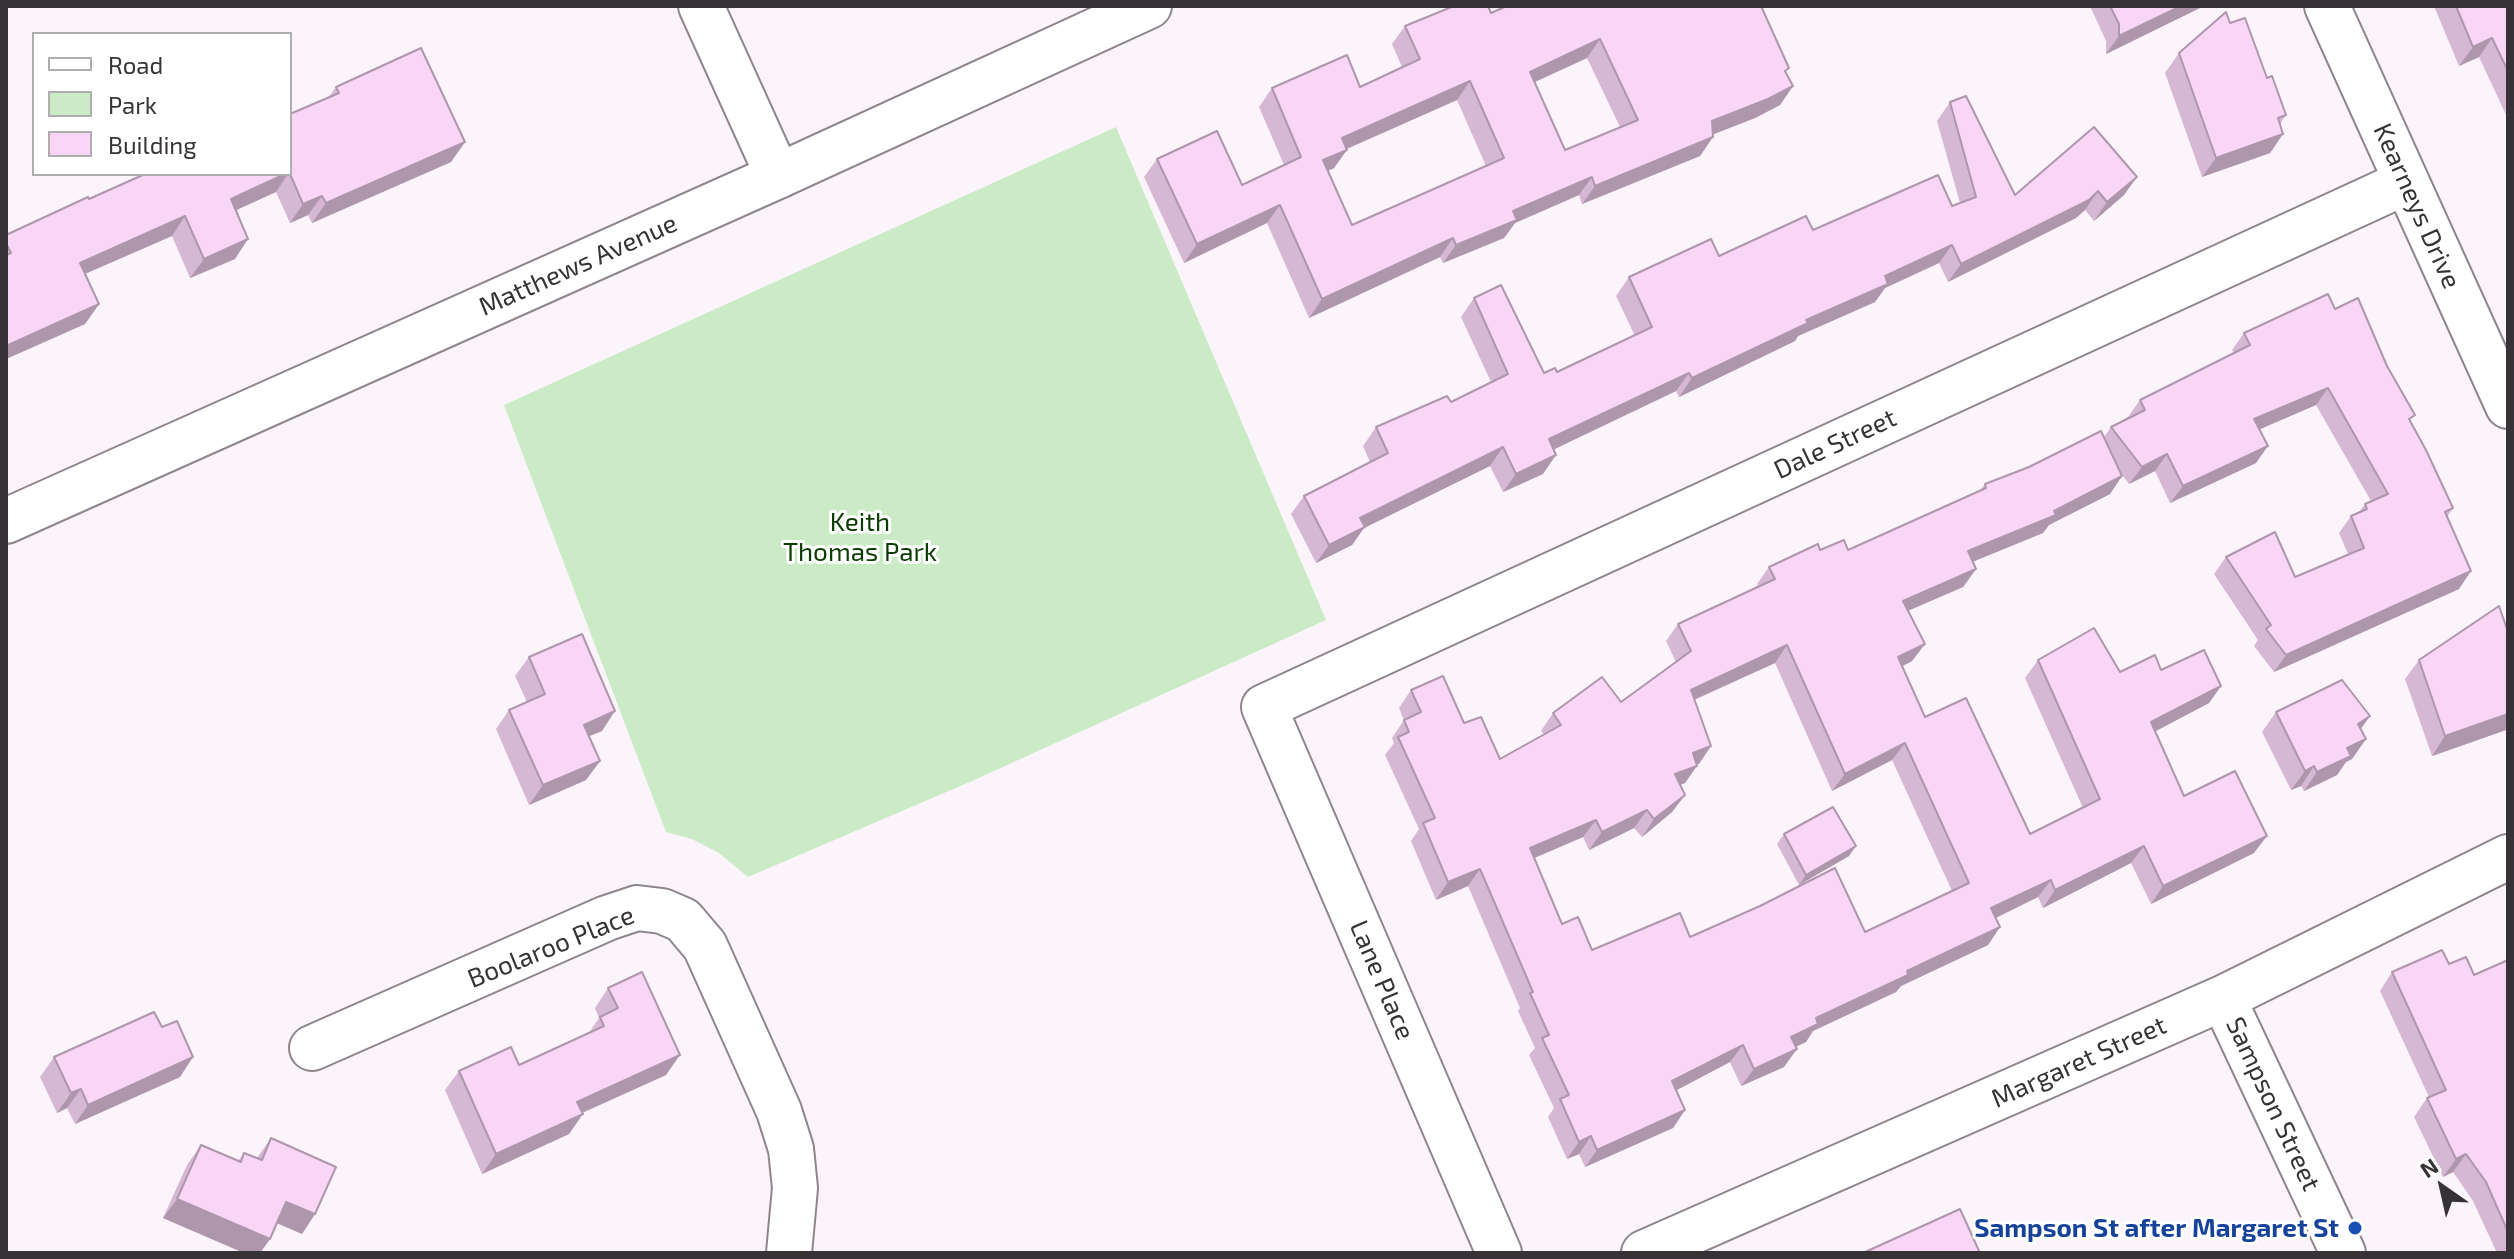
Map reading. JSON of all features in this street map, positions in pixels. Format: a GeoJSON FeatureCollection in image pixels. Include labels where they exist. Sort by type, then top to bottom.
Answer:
{"type":"FeatureCollection","features":[{"type":"Feature","properties":{"kind":"street"},"geometry":{"type":"LineString","coordinates":[[701,6],[778,176]]}},
{"type":"Feature","properties":{"kind":"street","name":"Matthews Avenue"},"geometry":{"type":"LineString","coordinates":[[6,521],[778,176],[1149,6]]}},
{"type":"Feature","properties":{"kind":"street","name":"Kearneys Drive"},"geometry":{"type":"LineString","coordinates":[[2327,6],[2508,406]]}},
{"type":"Feature","properties":{"kind":"street","name":"Dale Street"},"geometry":{"type":"LineString","coordinates":[[1264,707],[2406,182]]}},
{"type":"Feature","properties":{"kind":"street","name":"Lane Place"},"geometry":{"type":"LineString","coordinates":[[1264,707],[1499,1253]]}},
{"type":"Feature","properties":{"kind":"street","name":"Margaret Street"},"geometry":{"type":"LineString","coordinates":[[1644,1253],[2223,998],[2508,857]]}},
{"type":"Feature","properties":{"kind":"street","name":"Boolaroo Place"},"geometry":{"type":"LineString","coordinates":[[312,1048],[607,918],[637,908],[662,911],[683,920],[705,946],[779,1111],[791,1149],[795,1188],[789,1253]]}},
{"type":"Feature","properties":{"kind":"street","name":"Sampson Street"},"geometry":{"type":"LineString","coordinates":[[2223,998],[2343,1253]]}},
{"type":"Feature","properties":{"kind":"green space","name":"Keith Thomas Park"},"geometry":{"type":"Polygon","coordinates":[[[1116,127],[1326,620],[972,781],[748,877],[719,853],[692,839],[666,832],[504,405],[1116,127]]]}},
{"type":"Feature","properties":{"kind":"building"},"geometry":{"type":"Polygon","coordinates":[[[1454,6],[1488,6],[1491,13],[1507,6],[1761,6],[1789,68],[1785,71],[1793,86],[1712,121],[1713,137],[1595,186],[1592,177],[1513,211],[1517,220],[1456,245],[1453,238],[1322,299],[1280,205],[1197,244],[1157,159],[1217,131],[1242,185],[1301,157],[1272,88],[1347,55],[1360,87],[1420,59],[1405,26],[1454,6]],[[1600,39],[1530,72],[1565,150],[1638,120],[1600,39]],[[1470,81],[1342,138],[1347,150],[1323,160],[1352,225],[1504,158],[1470,81]]]}},
{"type":"Feature","properties":{"kind":"building"},"geometry":{"type":"Polygon","coordinates":[[[2110,6],[2181,6],[2119,36],[2119,24],[2110,6]]]}},
{"type":"Feature","properties":{"kind":"building"},"geometry":{"type":"Polygon","coordinates":[[[2456,6],[2508,6],[2508,71],[2492,38],[2473,47],[2456,6]]]}},
{"type":"Feature","properties":{"kind":"building"},"geometry":{"type":"Polygon","coordinates":[[[2226,12],[2230,23],[2245,18],[2267,78],[2272,76],[2286,115],[2278,118],[2283,134],[2216,158],[2179,53],[2226,12]]]}},
{"type":"Feature","properties":{"kind":"building"},"geometry":{"type":"Polygon","coordinates":[[[421,48],[465,142],[326,203],[322,196],[303,204],[291,176],[292,113],[339,93],[336,87],[421,48]]]}},
{"type":"Feature","properties":{"kind":"building"},"geometry":{"type":"Polygon","coordinates":[[[1966,96],[2015,195],[2094,127],[2137,177],[2107,202],[2098,191],[2089,200],[1961,264],[1952,245],[1885,276],[1888,284],[1806,320],[1808,323],[1692,378],[1689,373],[1549,439],[1556,455],[1516,474],[1503,447],[1360,518],[1365,527],[1329,545],[1304,496],[1388,453],[1376,427],[1447,396],[1451,402],[1508,374],[1474,298],[1501,285],[1544,373],[1555,368],[1557,372],[1652,327],[1629,277],[1711,239],[1719,256],[1806,216],[1813,230],[1938,175],[1952,206],[1976,197],[1950,102],[1966,96]]]}},
{"type":"Feature","properties":{"kind":"building"},"geometry":{"type":"Polygon","coordinates":[[[141,176],[281,176],[231,199],[248,239],[204,259],[185,216],[80,263],[99,304],[6,346],[6,255],[11,253],[6,235],[141,176]]]}},
{"type":"Feature","properties":{"kind":"building"},"geometry":{"type":"Polygon","coordinates":[[[2328,294],[2335,309],[2358,298],[2387,366],[2415,415],[2409,419],[2453,508],[2445,512],[2471,571],[2286,655],[2266,629],[2271,625],[2226,557],[2275,532],[2295,577],[2364,548],[2351,516],[2367,509],[2365,504],[2388,494],[2328,388],[2254,419],[2268,446],[2183,486],[2167,454],[2142,467],[2111,427],[2145,410],[2140,400],[2250,345],[2244,333],[2328,294]]]}},
{"type":"Feature","properties":{"kind":"building"},"geometry":{"type":"Polygon","coordinates":[[[2101,431],[2122,476],[2054,511],[2056,515],[1968,551],[1976,569],[1903,601],[1925,644],[1898,657],[1925,717],[1966,698],[2030,834],[2100,799],[2038,660],[2094,628],[2120,672],[2155,655],[2161,670],[2204,650],[2221,686],[2151,722],[2184,796],[2235,771],[2267,836],[2163,886],[2144,846],[2055,890],[2051,880],[1991,908],[2000,927],[1816,1018],[1818,1024],[1791,1037],[1797,1049],[1754,1069],[1743,1045],[1672,1081],[1685,1110],[1597,1150],[1591,1136],[1579,1142],[1560,1099],[1569,1095],[1542,1038],[1549,1035],[1480,869],[1448,882],[1423,823],[1435,818],[1398,737],[1409,732],[1404,720],[1421,712],[1411,690],[1443,676],[1464,723],[1481,717],[1500,759],[1561,725],[1553,713],[1602,677],[1621,702],[1691,651],[1678,624],[1775,579],[1769,567],[1818,544],[1820,550],[1844,540],[1848,550],[1986,488],[1985,484],[2029,467],[2101,431]],[[1787,645],[1691,690],[1711,746],[1693,753],[1697,766],[1675,774],[1685,795],[1654,819],[1647,810],[1602,832],[1596,820],[1530,848],[1562,924],[1578,917],[1592,950],[1680,913],[1690,937],[1835,868],[1865,932],[1969,883],[1905,743],[1845,774],[1787,645]]]}},
{"type":"Feature","properties":{"kind":"building"},"geometry":{"type":"Polygon","coordinates":[[[2499,606],[2508,632],[2508,714],[2445,736],[2419,660],[2499,606]]]}},
{"type":"Feature","properties":{"kind":"building"},"geometry":{"type":"Polygon","coordinates":[[[582,634],[615,711],[584,725],[600,761],[543,785],[509,710],[545,694],[529,657],[582,634]]]}},
{"type":"Feature","properties":{"kind":"building"},"geometry":{"type":"Polygon","coordinates":[[[2342,680],[2370,716],[2358,724],[2366,739],[2347,748],[2351,756],[2317,772],[2314,766],[2305,771],[2276,712],[2342,680]]]}},
{"type":"Feature","properties":{"kind":"building"},"geometry":{"type":"Polygon","coordinates":[[[1833,807],[1856,846],[1806,875],[1784,834],[1833,807]]]}},
{"type":"Feature","properties":{"kind":"building"},"geometry":{"type":"Polygon","coordinates":[[[2442,950],[2449,964],[2466,957],[2474,975],[2508,960],[2508,1232],[2486,1182],[2466,1154],[2456,1159],[2427,1098],[2446,1090],[2392,972],[2442,950]]]}},
{"type":"Feature","properties":{"kind":"building"},"geometry":{"type":"Polygon","coordinates":[[[642,972],[680,1055],[577,1102],[583,1114],[496,1154],[459,1071],[511,1047],[519,1065],[604,1026],[600,1017],[618,1008],[608,988],[642,972]]]}},
{"type":"Feature","properties":{"kind":"building"},"geometry":{"type":"Polygon","coordinates":[[[154,1012],[162,1027],[177,1021],[193,1057],[88,1105],[81,1089],[71,1093],[54,1057],[154,1012]]]}},
{"type":"Feature","properties":{"kind":"building"},"geometry":{"type":"Polygon","coordinates":[[[271,1138],[336,1167],[315,1214],[286,1202],[270,1239],[177,1199],[201,1145],[241,1162],[244,1153],[262,1160],[271,1138]]]}},
{"type":"Feature","properties":{"kind":"building"},"geometry":{"type":"Polygon","coordinates":[[[1960,1209],[1980,1253],[1863,1253],[1960,1209]]]}},
{"type":"Feature","properties":{"kind":"place","name":"Sampson St after Margaret St"},"geometry":{"type":"Point","coordinates":[2355,1228]}}]}
